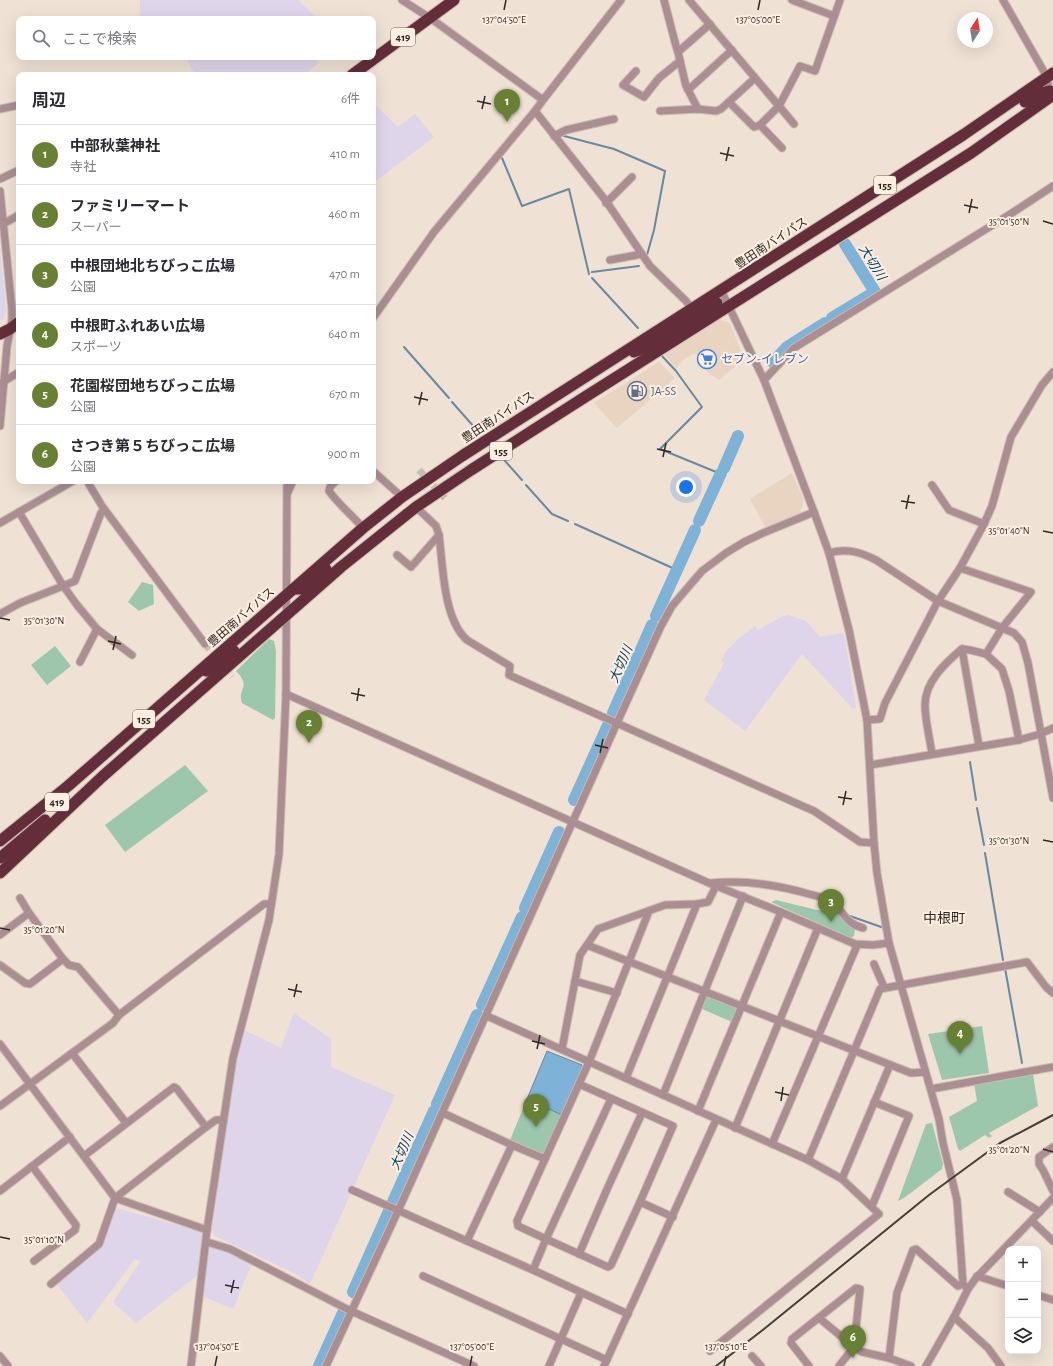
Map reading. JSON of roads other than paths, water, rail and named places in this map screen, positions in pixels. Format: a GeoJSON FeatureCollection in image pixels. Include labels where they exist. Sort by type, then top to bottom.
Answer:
{"type":"FeatureCollection","features":[{"type":"Feature","properties":{"kind":"highway","name":"419"},"geometry":{"type":"LineString","coordinates":[[376,57],[454,0]]}},
{"type":"Feature","properties":{"kind":"highway","name":"419"},"geometry":{"type":"LineString","coordinates":[[356,72],[372,60]]}},
{"type":"Feature","properties":{"kind":"highway","name":"豊田南バイパス"},"geometry":{"type":"LineString","coordinates":[[0,842],[68,786],[188,681],[288,589],[402,498],[462,456],[963,135],[991,125],[1036,94],[1051,87]]}},
{"type":"Feature","properties":{"kind":"highway","name":"155"},"geometry":{"type":"LineString","coordinates":[[0,873],[102,776],[286,619],[341,567],[416,507],[729,305],[792,267],[971,153],[1051,87]]}},
{"type":"Feature","properties":{"kind":"highway","name":"155"},"geometry":{"type":"LineString","coordinates":[[610,361],[649,346],[717,303],[723,302],[729,305]]}},
{"type":"Feature","properties":{"kind":"highway"},"geometry":{"type":"LineString","coordinates":[[5,331],[16,324]]}},
{"type":"Feature","properties":{"kind":"highway"},"geometry":{"type":"LineString","coordinates":[[288,589],[298,590],[305,587],[350,548],[387,529]]}},
{"type":"Feature","properties":{"kind":"highway"},"geometry":{"type":"LineString","coordinates":[[188,681],[225,659],[270,620],[277,617],[286,619]]}},
{"type":"Feature","properties":{"kind":"highway","name":"419"},"geometry":{"type":"LineString","coordinates":[[0,851],[84,779],[110,748]]}},
{"type":"Feature","properties":{"kind":"highway","name":"419"},"geometry":{"type":"LineString","coordinates":[[0,858],[76,794],[102,776]]}},
{"type":"Feature","properties":{"kind":"street"},"geometry":{"type":"LineString","coordinates":[[402,0],[543,100]]}},
{"type":"Feature","properties":{"kind":"street"},"geometry":{"type":"LineString","coordinates":[[376,314],[434,232],[536,111],[621,0]]}},
{"type":"Feature","properties":{"kind":"street"},"geometry":{"type":"LineString","coordinates":[[664,0],[688,90],[698,109]]}},
{"type":"Feature","properties":{"kind":"street"},"geometry":{"type":"LineString","coordinates":[[689,0],[794,124]]}},
{"type":"Feature","properties":{"kind":"street"},"geometry":{"type":"LineString","coordinates":[[792,0],[834,16]]}},
{"type":"Feature","properties":{"kind":"street"},"geometry":{"type":"LineString","coordinates":[[729,102],[754,127],[760,125],[780,106],[800,66],[815,71],[840,0]]}},
{"type":"Feature","properties":{"kind":"street"},"geometry":{"type":"LineString","coordinates":[[1003,0],[1051,87]]}},
{"type":"Feature","properties":{"kind":"street"},"geometry":{"type":"LineString","coordinates":[[678,52],[710,24]]}},
{"type":"Feature","properties":{"kind":"street"},"geometry":{"type":"LineString","coordinates":[[688,90],[732,50]]}},
{"type":"Feature","properties":{"kind":"street"},"geometry":{"type":"LineString","coordinates":[[636,71],[624,85],[644,97],[659,78],[680,61]]}},
{"type":"Feature","properties":{"kind":"street"},"geometry":{"type":"LineString","coordinates":[[660,111],[698,109],[716,111],[721,109],[756,78]]}},
{"type":"Feature","properties":{"kind":"street"},"geometry":{"type":"LineString","coordinates":[[0,109],[16,105]]}},
{"type":"Feature","properties":{"kind":"street"},"geometry":{"type":"LineString","coordinates":[[536,111],[656,272],[686,301],[692,309]]}},
{"type":"Feature","properties":{"kind":"street"},"geometry":{"type":"LineString","coordinates":[[554,136],[566,130],[614,119]]}},
{"type":"Feature","properties":{"kind":"street"},"geometry":{"type":"LineString","coordinates":[[760,125],[782,148]]}},
{"type":"Feature","properties":{"kind":"street"},"geometry":{"type":"LineString","coordinates":[[0,179],[16,171]]}},
{"type":"Feature","properties":{"kind":"street"},"geometry":{"type":"LineString","coordinates":[[606,203],[632,177]]}},
{"type":"Feature","properties":{"kind":"street"},"geometry":{"type":"LineString","coordinates":[[764,380],[794,348],[1053,186]]}},
{"type":"Feature","properties":{"kind":"street"},"geometry":{"type":"LineString","coordinates":[[0,191],[12,310],[12,320],[5,331],[6,346],[0,426]]}},
{"type":"Feature","properties":{"kind":"street"},"geometry":{"type":"LineString","coordinates":[[4,224],[16,217]]}},
{"type":"Feature","properties":{"kind":"street"},"geometry":{"type":"LineString","coordinates":[[610,260],[642,254]]}},
{"type":"Feature","properties":{"kind":"street"},"geometry":{"type":"LineString","coordinates":[[722,290],[748,350],[764,380],[814,512],[829,553],[849,630],[866,720],[877,873],[889,943],[939,1119],[943,1143],[957,1200],[966,1286]]}},
{"type":"Feature","properties":{"kind":"street"},"geometry":{"type":"LineString","coordinates":[[866,720],[880,719],[885,703],[938,601],[960,568],[984,524],[992,506],[1011,436],[1042,385],[1053,372]]}},
{"type":"Feature","properties":{"kind":"street"},"geometry":{"type":"LineString","coordinates":[[3,382],[16,374]]}},
{"type":"Feature","properties":{"kind":"street"},"geometry":{"type":"LineString","coordinates":[[376,473],[402,498]]}},
{"type":"Feature","properties":{"kind":"street"},"geometry":{"type":"LineString","coordinates":[[0,522],[68,484]]}},
{"type":"Feature","properties":{"kind":"street"},"geometry":{"type":"LineString","coordinates":[[89,484],[104,509],[205,644]]}},
{"type":"Feature","properties":{"kind":"street"},"geometry":{"type":"LineString","coordinates":[[191,1366],[207,1242],[207,1230],[233,1058],[267,927],[279,854],[286,694],[286,619],[288,589],[287,484]]}},
{"type":"Feature","properties":{"kind":"street"},"geometry":{"type":"LineString","coordinates":[[287,494],[292,484]]}},
{"type":"Feature","properties":{"kind":"street"},"geometry":{"type":"LineString","coordinates":[[333,484],[329,491],[337,502],[352,515],[363,528]]}},
{"type":"Feature","properties":{"kind":"street"},"geometry":{"type":"LineString","coordinates":[[932,485],[949,510],[984,524]]}},
{"type":"Feature","properties":{"kind":"street"},"geometry":{"type":"LineString","coordinates":[[416,507],[436,526],[439,535],[447,600],[456,626],[461,635],[467,640],[480,646],[510,666],[509,675],[798,804],[814,812],[860,842],[874,843]]}},
{"type":"Feature","properties":{"kind":"street"},"geometry":{"type":"LineString","coordinates":[[0,614],[20,603],[75,581],[101,513],[104,509]]}},
{"type":"Feature","properties":{"kind":"street"},"geometry":{"type":"LineString","coordinates":[[19,512],[63,586],[97,629],[132,656]]}},
{"type":"Feature","properties":{"kind":"street"},"geometry":{"type":"LineString","coordinates":[[326,1366],[487,1016],[661,626],[672,606],[702,571],[726,553],[744,542],[814,512]]}},
{"type":"Feature","properties":{"kind":"street"},"geometry":{"type":"LineString","coordinates":[[398,555],[410,567],[439,535]]}},
{"type":"Feature","properties":{"kind":"street"},"geometry":{"type":"LineString","coordinates":[[829,553],[841,550],[866,555],[938,601],[1014,633],[1022,642],[1028,663],[1053,798]]}},
{"type":"Feature","properties":{"kind":"street"},"geometry":{"type":"LineString","coordinates":[[960,568],[1031,592],[1002,628],[986,654]]}},
{"type":"Feature","properties":{"kind":"street"},"geometry":{"type":"LineString","coordinates":[[80,662],[97,629]]}},
{"type":"Feature","properties":{"kind":"street"},"geometry":{"type":"LineString","coordinates":[[962,650],[979,746]]}},
{"type":"Feature","properties":{"kind":"street"},"geometry":{"type":"LineString","coordinates":[[932,754],[925,705],[927,694],[934,678],[954,656],[962,650],[970,650],[986,654],[1002,668],[1009,691],[1019,740]]}},
{"type":"Feature","properties":{"kind":"street"},"geometry":{"type":"LineString","coordinates":[[286,694],[573,823],[855,944],[873,945],[889,943]]}},
{"type":"Feature","properties":{"kind":"street"},"geometry":{"type":"LineString","coordinates":[[870,765],[1019,740],[1040,734],[1053,728]]}},
{"type":"Feature","properties":{"kind":"street"},"geometry":{"type":"LineString","coordinates":[[713,884],[729,881],[761,884],[822,898],[831,901],[854,926],[863,928]]}},
{"type":"Feature","properties":{"kind":"street"},"geometry":{"type":"LineString","coordinates":[[562,1049],[580,955],[598,929],[666,905],[697,904],[708,902],[713,884]]}},
{"type":"Feature","properties":{"kind":"street"},"geometry":{"type":"LineString","coordinates":[[663,1095],[743,896]]}},
{"type":"Feature","properties":{"kind":"street"},"geometry":{"type":"LineString","coordinates":[[20,898],[29,913],[63,959],[69,965],[78,967],[119,1015]]}},
{"type":"Feature","properties":{"kind":"street"},"geometry":{"type":"LineString","coordinates":[[0,1106],[113,1023],[119,1015],[264,904],[271,904]]}},
{"type":"Feature","properties":{"kind":"street"},"geometry":{"type":"LineString","coordinates":[[626,1078],[697,904]]}},
{"type":"Feature","properties":{"kind":"street"},"geometry":{"type":"LineString","coordinates":[[579,1084],[673,1126],[611,1265],[608,1267],[518,1226],[517,1221],[545,1159],[579,1084],[589,1062],[649,911]]}},
{"type":"Feature","properties":{"kind":"street"},"geometry":{"type":"LineString","coordinates":[[698,1111],[781,912]]}},
{"type":"Feature","properties":{"kind":"street"},"geometry":{"type":"LineString","coordinates":[[0,934],[29,913]]}},
{"type":"Feature","properties":{"kind":"street"},"geometry":{"type":"LineString","coordinates":[[735,1128],[781,1021],[818,928]]}},
{"type":"Feature","properties":{"kind":"street"},"geometry":{"type":"LineString","coordinates":[[772,1144],[856,948],[855,944]]}},
{"type":"Feature","properties":{"kind":"street"},"geometry":{"type":"LineString","coordinates":[[587,945],[911,1073],[925,1072]]}},
{"type":"Feature","properties":{"kind":"street"},"geometry":{"type":"LineString","coordinates":[[0,965],[25,983],[30,984],[63,959]]}},
{"type":"Feature","properties":{"kind":"street"},"geometry":{"type":"LineString","coordinates":[[808,1160],[853,1049],[880,989],[884,987],[1027,962],[1046,987],[1053,993]]}},
{"type":"Feature","properties":{"kind":"street"},"geometry":{"type":"LineString","coordinates":[[874,964],[884,987]]}},
{"type":"Feature","properties":{"kind":"street"},"geometry":{"type":"LineString","coordinates":[[575,981],[617,993]]}},
{"type":"Feature","properties":{"kind":"street"},"geometry":{"type":"LineString","coordinates":[[487,1016],[808,1160],[842,1179],[880,1214],[710,1351]]}},
{"type":"Feature","properties":{"kind":"street"},"geometry":{"type":"LineString","coordinates":[[0,1044],[115,1198],[207,1230]]}},
{"type":"Feature","properties":{"kind":"street"},"geometry":{"type":"LineString","coordinates":[[72,1053],[126,1124]]}},
{"type":"Feature","properties":{"kind":"street"},"geometry":{"type":"LineString","coordinates":[[842,1179],[890,1065]]}},
{"type":"Feature","properties":{"kind":"street"},"geometry":{"type":"LineString","coordinates":[[931,1089],[1053,1067]]}},
{"type":"Feature","properties":{"kind":"street"},"geometry":{"type":"LineString","coordinates":[[84,1156],[174,1087],[206,1127]]}},
{"type":"Feature","properties":{"kind":"street"},"geometry":{"type":"LineString","coordinates":[[533,1270],[611,1099]]}},
{"type":"Feature","properties":{"kind":"street"},"geometry":{"type":"LineString","coordinates":[[872,1206],[909,1116],[874,1102]]}},
{"type":"Feature","properties":{"kind":"street"},"geometry":{"type":"LineString","coordinates":[[443,1113],[545,1159]]}},
{"type":"Feature","properties":{"kind":"street"},"geometry":{"type":"LineString","coordinates":[[579,1254],[642,1113]]}},
{"type":"Feature","properties":{"kind":"street"},"geometry":{"type":"LineString","coordinates":[[50,1284],[99,1244],[115,1198],[206,1127],[216,1120],[223,1120]]}},
{"type":"Feature","properties":{"kind":"street"},"geometry":{"type":"LineString","coordinates":[[423,1276],[561,1339],[605,1363],[716,1120]]}},
{"type":"Feature","properties":{"kind":"street"},"geometry":{"type":"LineString","coordinates":[[0,1191],[70,1137]]}},
{"type":"Feature","properties":{"kind":"street"},"geometry":{"type":"LineString","coordinates":[[467,1241],[512,1145]]}},
{"type":"Feature","properties":{"kind":"street"},"geometry":{"type":"LineString","coordinates":[[1053,1147],[1039,1157],[1038,1160],[1039,1164],[1047,1175],[1053,1191]]}},
{"type":"Feature","properties":{"kind":"street"},"geometry":{"type":"LineString","coordinates":[[32,1166],[76,1226],[75,1230],[34,1261]]}},
{"type":"Feature","properties":{"kind":"street"},"geometry":{"type":"LineString","coordinates":[[352,1190],[533,1270],[628,1314]]}},
{"type":"Feature","properties":{"kind":"street"},"geometry":{"type":"LineString","coordinates":[[1008,1192],[1040,1212]]}},
{"type":"Feature","properties":{"kind":"street"},"geometry":{"type":"LineString","coordinates":[[926,1366],[954,1317],[966,1286],[1032,1221],[1053,1198]]}},
{"type":"Feature","properties":{"kind":"street"},"geometry":{"type":"LineString","coordinates":[[640,1202],[672,1217]]}},
{"type":"Feature","properties":{"kind":"street"},"geometry":{"type":"LineString","coordinates":[[1032,1221],[1053,1241]]}},
{"type":"Feature","properties":{"kind":"street"},"geometry":{"type":"LineString","coordinates":[[207,1242],[230,1249],[352,1311],[474,1366]]}},
{"type":"Feature","properties":{"kind":"street"},"geometry":{"type":"LineString","coordinates":[[889,1358],[897,1293],[913,1250],[916,1249],[958,1286],[966,1286]]}},
{"type":"Feature","properties":{"kind":"street"},"geometry":{"type":"LineString","coordinates":[[977,1276],[1005,1285]]}},
{"type":"Feature","properties":{"kind":"street"},"geometry":{"type":"LineString","coordinates":[[809,1366],[791,1341],[856,1288],[860,1289],[854,1347],[839,1366]]}},
{"type":"Feature","properties":{"kind":"street"},"geometry":{"type":"LineString","coordinates":[[549,1366],[581,1293]]}},
{"type":"Feature","properties":{"kind":"street"},"geometry":{"type":"LineString","coordinates":[[1041,1296],[1053,1300]]}},
{"type":"Feature","properties":{"kind":"street"},"geometry":{"type":"LineString","coordinates":[[954,1317],[988,1348],[1001,1366]]}},
{"type":"Feature","properties":{"kind":"street"},"geometry":{"type":"LineString","coordinates":[[819,1318],[862,1352],[889,1358],[911,1366]]}},
{"type":"Feature","properties":{"kind":"street"},"geometry":{"type":"LineString","coordinates":[[0,1356],[8,1366]]}},
{"type":"Feature","properties":{"kind":"street"},"geometry":{"type":"LineString","coordinates":[[752,1356],[761,1366]]}},
{"type":"Feature","properties":{"kind":"water"},"geometry":{"type":"Polygon","coordinates":[[[547,1051],[582,1065],[583,1070],[562,1115],[527,1099],[547,1051]]]}},
{"type":"Feature","properties":{"kind":"waterway"},"geometry":{"type":"LineString","coordinates":[[564,136],[614,149],[665,171],[654,230],[647,255]]}},
{"type":"Feature","properties":{"kind":"waterway"},"geometry":{"type":"LineString","coordinates":[[502,158],[522,206],[569,189],[589,274]]}},
{"type":"Feature","properties":{"kind":"waterway","name":"大切川"},"geometry":{"type":"LineString","coordinates":[[832,318],[875,292],[845,244]]}},
{"type":"Feature","properties":{"kind":"waterway"},"geometry":{"type":"LineString","coordinates":[[592,272],[639,266]]}},
{"type":"Feature","properties":{"kind":"waterway"},"geometry":{"type":"LineString","coordinates":[[592,278],[638,328]]}},
{"type":"Feature","properties":{"kind":"waterway","name":"大切川"},"geometry":{"type":"LineString","coordinates":[[773,362],[787,347],[825,323]]}},
{"type":"Feature","properties":{"kind":"waterway"},"geometry":{"type":"LineString","coordinates":[[404,347],[449,398]]}},
{"type":"Feature","properties":{"kind":"waterway"},"geometry":{"type":"LineString","coordinates":[[662,356],[676,371],[702,407],[660,449],[721,474]]}},
{"type":"Feature","properties":{"kind":"waterway"},"geometry":{"type":"LineString","coordinates":[[452,402],[475,428]]}},
{"type":"Feature","properties":{"kind":"waterway","name":"大切川"},"geometry":{"type":"LineString","coordinates":[[724,468],[738,436]]}},
{"type":"Feature","properties":{"kind":"waterway"},"geometry":{"type":"LineString","coordinates":[[505,461],[522,480]]}},
{"type":"Feature","properties":{"kind":"waterway","name":"大切川"},"geometry":{"type":"LineString","coordinates":[[699,521],[721,473]]}},
{"type":"Feature","properties":{"kind":"waterway"},"geometry":{"type":"LineString","coordinates":[[526,485],[552,514],[568,521]]}},
{"type":"Feature","properties":{"kind":"waterway"},"geometry":{"type":"LineString","coordinates":[[575,524],[677,570]]}},
{"type":"Feature","properties":{"kind":"waterway","name":"大切川"},"geometry":{"type":"LineString","coordinates":[[656,616],[695,530]]}},
{"type":"Feature","properties":{"kind":"waterway","name":"大切川"},"geometry":{"type":"LineString","coordinates":[[613,713],[652,625]]}},
{"type":"Feature","properties":{"kind":"waterway","name":"大切川"},"geometry":{"type":"LineString","coordinates":[[574,800],[609,723]]}},
{"type":"Feature","properties":{"kind":"waterway"},"geometry":{"type":"LineString","coordinates":[[970,762],[976,800]]}},
{"type":"Feature","properties":{"kind":"waterway"},"geometry":{"type":"LineString","coordinates":[[977,808],[984,845]]}},
{"type":"Feature","properties":{"kind":"waterway","name":"大切川"},"geometry":{"type":"LineString","coordinates":[[525,908],[559,832]]}},
{"type":"Feature","properties":{"kind":"waterway"},"geometry":{"type":"LineString","coordinates":[[985,853],[1003,960]]}},
{"type":"Feature","properties":{"kind":"waterway"},"geometry":{"type":"LineString","coordinates":[[850,916],[884,928]]}},
{"type":"Feature","properties":{"kind":"waterway","name":"大切川"},"geometry":{"type":"LineString","coordinates":[[482,1005],[522,917]]}},
{"type":"Feature","properties":{"kind":"waterway"},"geometry":{"type":"LineString","coordinates":[[1005,968],[1022,1063]]}},
{"type":"Feature","properties":{"kind":"waterway","name":"大切川"},"geometry":{"type":"LineString","coordinates":[[437,1104],[477,1015]]}},
{"type":"Feature","properties":{"kind":"waterway","name":"大切川"},"geometry":{"type":"LineString","coordinates":[[393,1202],[434,1111]]}},
{"type":"Feature","properties":{"kind":"waterway","name":"大切川"},"geometry":{"type":"LineString","coordinates":[[353,1292],[390,1209]]}},
{"type":"Feature","properties":{"kind":"waterway","name":"大切川"},"geometry":{"type":"LineString","coordinates":[[319,1366],[343,1313]]}},
{"type":"Feature","properties":{"kind":"tunnel"},"geometry":{"type":"LineString","coordinates":[[419,470],[445,498]]}},
{"type":"Feature","properties":{"kind":"tunnel"},"geometry":{"type":"LineString","coordinates":[[205,644],[232,677]]}},
{"type":"Feature","properties":{"kind":"railway"},"geometry":{"type":"LineString","coordinates":[[716,1366],[929,1195],[1000,1143],[1053,1115]]}},
{"type":"Feature","properties":{"kind":"place","name":"中部秋葉神社"},"geometry":{"type":"Point","coordinates":[507,122]}},
{"type":"Feature","properties":{"kind":"place","name":"セブン-イレブン"},"geometry":{"type":"Point","coordinates":[707,359]}},
{"type":"Feature","properties":{"kind":"place","name":"JA-SS"},"geometry":{"type":"Point","coordinates":[637,391]}},
{"type":"Feature","properties":{"kind":"place","name":"ファミリーマート"},"geometry":{"type":"Point","coordinates":[309,743]}},
{"type":"Feature","properties":{"kind":"place","name":"中根団地北ちびっこ広場"},"geometry":{"type":"Point","coordinates":[831,922]}},
{"type":"Feature","properties":{"kind":"place","name":"中根町ふれあい広場"},"geometry":{"type":"Point","coordinates":[960,1054]}},
{"type":"Feature","properties":{"kind":"place","name":"花園桜団地ちびっこ広場"},"geometry":{"type":"Point","coordinates":[536,1127]}},
{"type":"Feature","properties":{"kind":"place","name":"さつき第５ちびっこ広場"},"geometry":{"type":"Point","coordinates":[853,1358]}},
{"type":"Feature","properties":{"kind":"district","name":"中根町"},"geometry":{"type":"Point","coordinates":[944,918]}}]}
